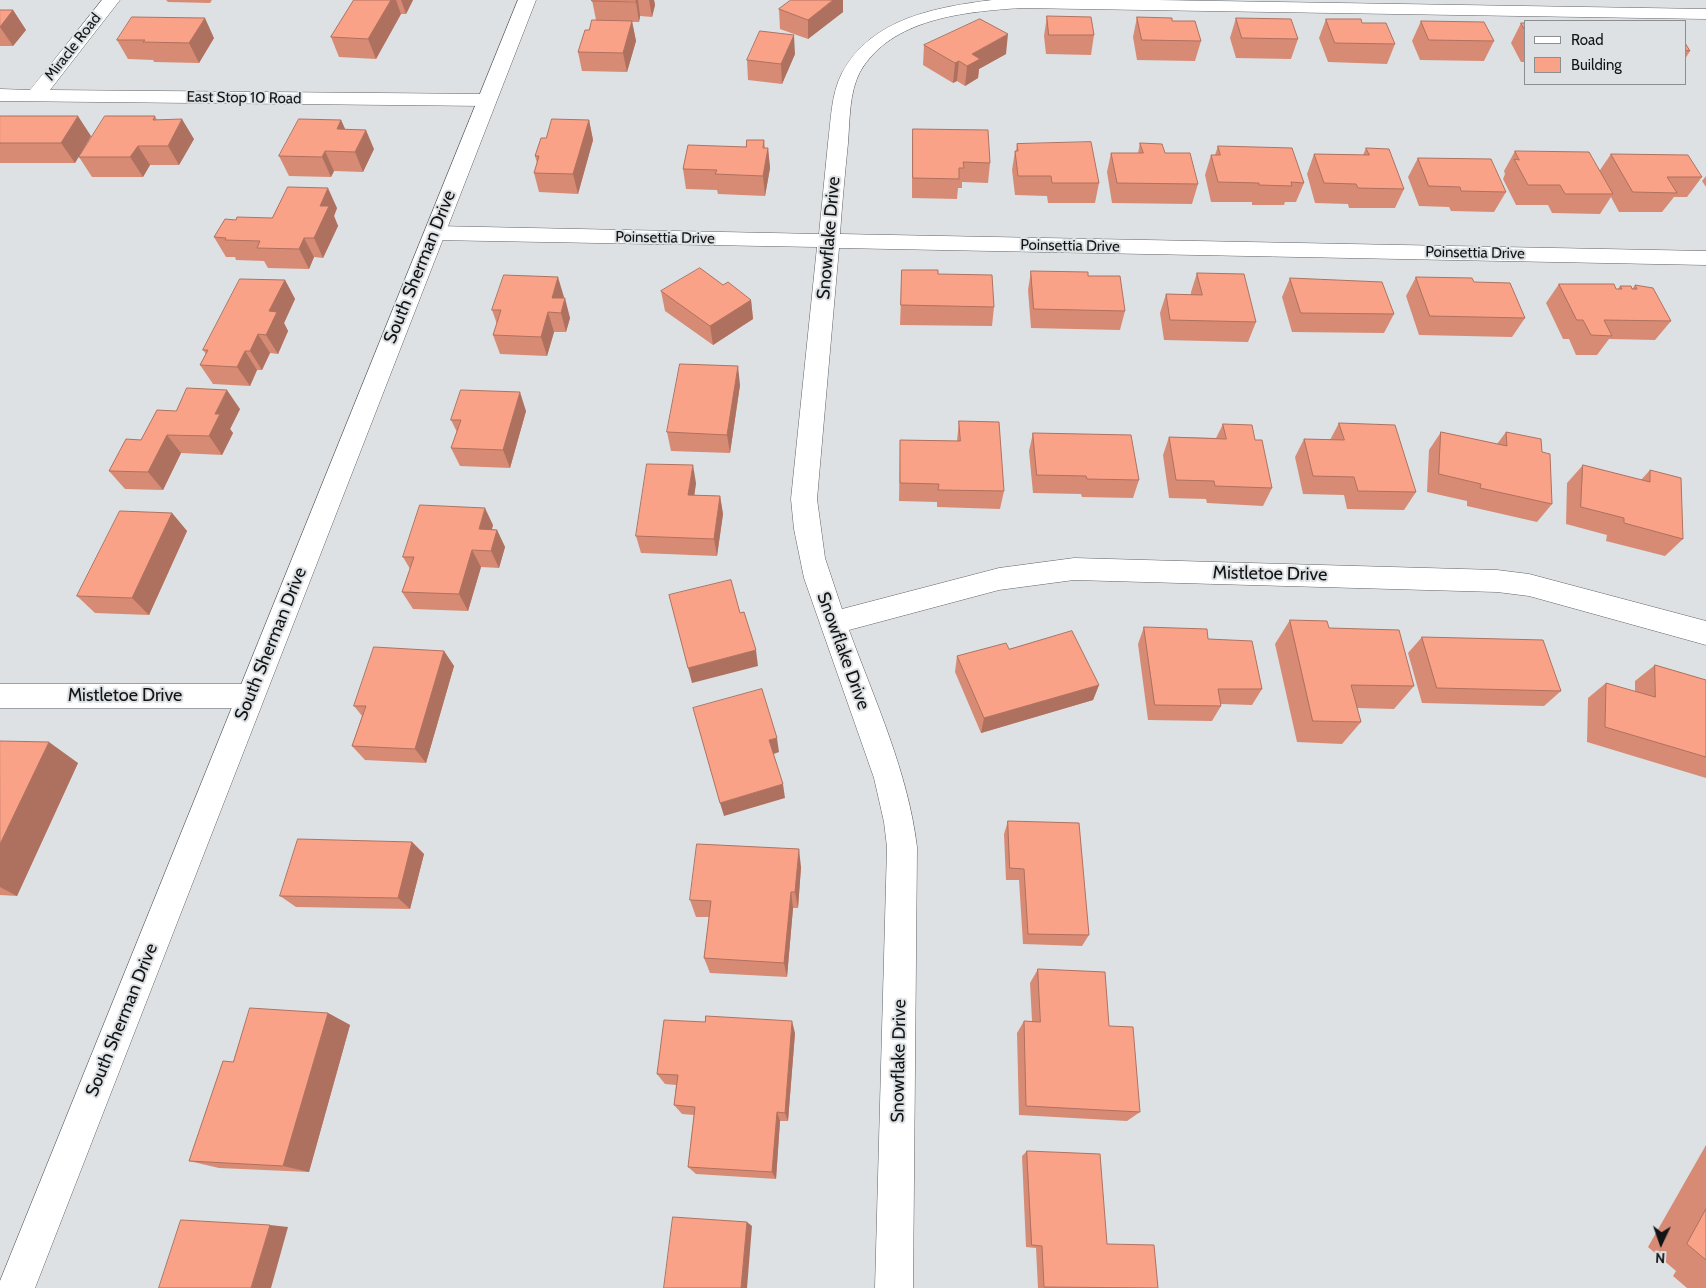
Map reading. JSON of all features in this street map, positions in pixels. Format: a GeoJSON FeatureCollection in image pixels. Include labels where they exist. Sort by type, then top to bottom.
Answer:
{"type":"FeatureCollection","features":[{"type":"Feature","properties":{"kind":"street","name":"Miracle Road"},"geometry":{"type":"LineString","coordinates":[[36,95],[110,0]]}},
{"type":"Feature","properties":{"kind":"street","name":"South Sherman Drive"},"geometry":{"type":"LineString","coordinates":[[16,1288],[527,0]]}},
{"type":"Feature","properties":{"kind":"street","name":"Snowflake Drive"},"geometry":{"type":"LineString","coordinates":[[894,1288],[902,847],[889,778],[809,551],[804,507],[844,87],[859,60],[871,47],[892,31],[920,19],[951,10],[985,5],[1020,3],[1706,14]]}},
{"type":"Feature","properties":{"kind":"street","name":"East Stop 10 Road"},"geometry":{"type":"LineString","coordinates":[[0,95],[487,100]]}},
{"type":"Feature","properties":{"kind":"street","name":"Poinsettia Drive"},"geometry":{"type":"LineString","coordinates":[[434,233],[1706,258]]}},
{"type":"Feature","properties":{"kind":"street","name":"Mistletoe Drive"},"geometry":{"type":"LineString","coordinates":[[834,622],[999,579],[1074,569],[1497,581],[1529,585],[1706,634]]}},
{"type":"Feature","properties":{"kind":"street","name":"Mistletoe Drive"},"geometry":{"type":"LineString","coordinates":[[0,696],[250,696]]}},
{"type":"Feature","properties":{"kind":"building"},"geometry":{"type":"Polygon","coordinates":[[[354,0],[391,0],[368,39],[331,37],[354,0]]]}},
{"type":"Feature","properties":{"kind":"building"},"geometry":{"type":"Polygon","coordinates":[[[636,0],[636,2],[592,1],[636,0]]]}},
{"type":"Feature","properties":{"kind":"building"},"geometry":{"type":"Polygon","coordinates":[[[791,0],[833,0],[808,20],[779,9],[791,0]]]}},
{"type":"Feature","properties":{"kind":"building"},"geometry":{"type":"Polygon","coordinates":[[[0,10],[13,10],[0,27],[0,10]]]}},
{"type":"Feature","properties":{"kind":"building"},"geometry":{"type":"Polygon","coordinates":[[[1047,16],[1091,17],[1094,35],[1049,35],[1047,16]]]}},
{"type":"Feature","properties":{"kind":"building"},"geometry":{"type":"Polygon","coordinates":[[[132,17],[205,18],[189,43],[117,40],[132,17]]]}},
{"type":"Feature","properties":{"kind":"building"},"geometry":{"type":"Polygon","coordinates":[[[1137,17],[1172,18],[1172,21],[1195,21],[1201,41],[1142,40],[1137,17]]]}},
{"type":"Feature","properties":{"kind":"building"},"geometry":{"type":"Polygon","coordinates":[[[1236,18],[1291,19],[1298,39],[1242,38],[1236,18]]]}},
{"type":"Feature","properties":{"kind":"building"},"geometry":{"type":"Polygon","coordinates":[[[980,19],[1008,34],[972,54],[980,59],[967,66],[959,61],[955,63],[924,45],[980,19]]]}},
{"type":"Feature","properties":{"kind":"building"},"geometry":{"type":"Polygon","coordinates":[[[1326,19],[1361,19],[1362,23],[1386,23],[1395,44],[1335,43],[1326,19]]]}},
{"type":"Feature","properties":{"kind":"building"},"geometry":{"type":"Polygon","coordinates":[[[592,20],[632,21],[623,53],[578,52],[585,30],[589,30],[592,20]]]}},
{"type":"Feature","properties":{"kind":"building"},"geometry":{"type":"Polygon","coordinates":[[[1421,21],[1484,22],[1494,41],[1429,40],[1421,21]]]}},
{"type":"Feature","properties":{"kind":"building"},"geometry":{"type":"Polygon","coordinates":[[[760,31],[794,35],[781,64],[747,60],[760,31]]]}},
{"type":"Feature","properties":{"kind":"building"},"geometry":{"type":"Polygon","coordinates":[[[0,116],[78,116],[61,143],[0,143],[0,116]]]}},
{"type":"Feature","properties":{"kind":"building"},"geometry":{"type":"Polygon","coordinates":[[[105,116],[155,116],[153,120],[182,119],[168,146],[138,146],[130,157],[79,157],[105,116]]]}},
{"type":"Feature","properties":{"kind":"building"},"geometry":{"type":"Polygon","coordinates":[[[299,119],[341,120],[337,129],[366,130],[355,152],[325,151],[322,157],[279,156],[299,119]]]}},
{"type":"Feature","properties":{"kind":"building"},"geometry":{"type":"Polygon","coordinates":[[[552,119],[589,120],[573,174],[534,173],[539,156],[535,156],[541,138],[546,138],[552,119]]]}},
{"type":"Feature","properties":{"kind":"building"},"geometry":{"type":"Polygon","coordinates":[[[913,129],[988,130],[990,163],[963,162],[964,168],[959,168],[959,179],[913,178],[913,129]]]}},
{"type":"Feature","properties":{"kind":"building"},"geometry":{"type":"Polygon","coordinates":[[[747,140],[764,140],[763,148],[768,148],[763,176],[715,174],[717,170],[683,169],[688,145],[746,147],[747,140]]]}},
{"type":"Feature","properties":{"kind":"building"},"geometry":{"type":"Polygon","coordinates":[[[1091,142],[1099,183],[1052,183],[1051,176],[1018,176],[1015,151],[1018,151],[1017,144],[1091,142]]]}},
{"type":"Feature","properties":{"kind":"building"},"geometry":{"type":"Polygon","coordinates":[[[1140,143],[1162,144],[1165,153],[1190,153],[1198,184],[1117,183],[1111,153],[1143,153],[1140,143]]]}},
{"type":"Feature","properties":{"kind":"building"},"geometry":{"type":"Polygon","coordinates":[[[1218,146],[1292,148],[1304,183],[1291,182],[1292,186],[1218,182],[1211,155],[1220,155],[1218,146]]]}},
{"type":"Feature","properties":{"kind":"building"},"geometry":{"type":"Polygon","coordinates":[[[1366,148],[1389,149],[1404,189],[1358,188],[1356,184],[1324,183],[1314,154],[1369,155],[1366,148]]]}},
{"type":"Feature","properties":{"kind":"building"},"geometry":{"type":"Polygon","coordinates":[[[1515,151],[1589,152],[1613,194],[1565,194],[1560,185],[1528,185],[1514,159],[1519,160],[1515,151]]]}},
{"type":"Feature","properties":{"kind":"building"},"geometry":{"type":"Polygon","coordinates":[[[1611,154],[1688,155],[1702,177],[1667,177],[1677,193],[1633,192],[1611,154]]]}},
{"type":"Feature","properties":{"kind":"building"},"geometry":{"type":"Polygon","coordinates":[[[1418,158],[1491,159],[1506,192],[1461,191],[1460,187],[1429,186],[1418,158]]]}},
{"type":"Feature","properties":{"kind":"building"},"geometry":{"type":"Polygon","coordinates":[[[288,187],[328,188],[320,206],[329,206],[314,238],[304,238],[299,249],[257,248],[260,241],[225,240],[226,238],[214,237],[225,219],[236,220],[237,217],[272,218],[288,187]]]}},
{"type":"Feature","properties":{"kind":"building"},"geometry":{"type":"Polygon","coordinates":[[[700,268],[723,285],[728,282],[751,300],[710,326],[661,291],[700,268]]]}},
{"type":"Feature","properties":{"kind":"building"},"geometry":{"type":"Polygon","coordinates":[[[902,270],[938,270],[938,274],[992,275],[994,307],[901,305],[902,270]]]}},
{"type":"Feature","properties":{"kind":"building"},"geometry":{"type":"Polygon","coordinates":[[[1031,271],[1088,272],[1088,276],[1120,276],[1125,311],[1034,309],[1031,271]]]}},
{"type":"Feature","properties":{"kind":"building"},"geometry":{"type":"Polygon","coordinates":[[[1197,273],[1244,274],[1256,322],[1170,320],[1166,294],[1202,295],[1197,273]]]}},
{"type":"Feature","properties":{"kind":"building"},"geometry":{"type":"Polygon","coordinates":[[[504,275],[558,277],[552,298],[565,298],[561,313],[548,312],[541,337],[493,335],[501,310],[492,310],[504,275]]]}},
{"type":"Feature","properties":{"kind":"building"},"geometry":{"type":"Polygon","coordinates":[[[1416,277],[1472,278],[1474,282],[1510,283],[1525,318],[1430,316],[1416,277]]]}},
{"type":"Feature","properties":{"kind":"building"},"geometry":{"type":"Polygon","coordinates":[[[1290,278],[1382,282],[1394,314],[1301,313],[1290,278]]]}},
{"type":"Feature","properties":{"kind":"building"},"geometry":{"type":"Polygon","coordinates":[[[240,279],[285,280],[269,311],[277,312],[266,335],[258,334],[250,351],[245,351],[237,367],[200,365],[208,350],[203,350],[240,279]]]}},
{"type":"Feature","properties":{"kind":"building"},"geometry":{"type":"Polygon","coordinates":[[[1559,284],[1614,284],[1616,289],[1622,289],[1620,286],[1631,286],[1632,289],[1637,289],[1635,285],[1653,288],[1671,321],[1604,320],[1612,336],[1591,335],[1583,320],[1577,320],[1559,284]]]}},
{"type":"Feature","properties":{"kind":"building"},"geometry":{"type":"Polygon","coordinates":[[[680,364],[738,366],[727,435],[667,432],[680,364]]]}},
{"type":"Feature","properties":{"kind":"building"},"geometry":{"type":"Polygon","coordinates":[[[187,388],[227,390],[215,414],[220,414],[209,436],[167,435],[148,472],[109,471],[126,439],[141,440],[157,410],[176,411],[187,388]]]}},
{"type":"Feature","properties":{"kind":"building"},"geometry":{"type":"Polygon","coordinates":[[[461,390],[520,392],[503,450],[451,448],[461,420],[451,420],[461,390]]]}},
{"type":"Feature","properties":{"kind":"building"},"geometry":{"type":"Polygon","coordinates":[[[959,421],[999,422],[1004,491],[938,490],[939,484],[900,483],[900,440],[960,441],[959,421]]]}},
{"type":"Feature","properties":{"kind":"building"},"geometry":{"type":"Polygon","coordinates":[[[1339,423],[1395,425],[1416,492],[1358,491],[1354,477],[1313,476],[1304,439],[1344,440],[1339,423]]]}},
{"type":"Feature","properties":{"kind":"building"},"geometry":{"type":"Polygon","coordinates":[[[1223,424],[1252,425],[1255,440],[1262,440],[1272,488],[1215,486],[1214,481],[1176,480],[1169,437],[1226,439],[1223,424]]]}},
{"type":"Feature","properties":{"kind":"building"},"geometry":{"type":"Polygon","coordinates":[[[1441,432],[1507,446],[1506,432],[1541,439],[1542,452],[1550,454],[1552,504],[1480,488],[1481,484],[1439,474],[1441,432]]]}},
{"type":"Feature","properties":{"kind":"building"},"geometry":{"type":"Polygon","coordinates":[[[1033,433],[1131,435],[1139,480],[1087,479],[1086,476],[1037,475],[1033,433]]]}},
{"type":"Feature","properties":{"kind":"building"},"geometry":{"type":"Polygon","coordinates":[[[647,464],[693,465],[688,495],[720,496],[714,539],[636,536],[647,464]]]}},
{"type":"Feature","properties":{"kind":"building"},"geometry":{"type":"Polygon","coordinates":[[[1583,465],[1650,482],[1650,470],[1681,478],[1683,539],[1624,523],[1624,518],[1581,507],[1583,465]]]}},
{"type":"Feature","properties":{"kind":"building"},"geometry":{"type":"Polygon","coordinates":[[[420,505],[485,508],[479,529],[497,530],[491,551],[472,550],[459,594],[402,592],[414,557],[403,557],[420,505]]]}},
{"type":"Feature","properties":{"kind":"building"},"geometry":{"type":"Polygon","coordinates":[[[120,511],[172,513],[132,598],[77,596],[120,511]]]}},
{"type":"Feature","properties":{"kind":"building"},"geometry":{"type":"Polygon","coordinates":[[[731,580],[740,613],[744,612],[756,650],[688,668],[669,595],[731,580]]]}},
{"type":"Feature","properties":{"kind":"building"},"geometry":{"type":"Polygon","coordinates":[[[1290,620],[1327,621],[1329,628],[1399,630],[1414,686],[1351,685],[1361,722],[1313,721],[1290,620]]]}},
{"type":"Feature","properties":{"kind":"building"},"geometry":{"type":"Polygon","coordinates":[[[1144,627],[1207,629],[1208,639],[1252,641],[1262,689],[1218,689],[1221,706],[1155,705],[1144,627]]]}},
{"type":"Feature","properties":{"kind":"building"},"geometry":{"type":"Polygon","coordinates":[[[1072,631],[1099,685],[984,718],[957,656],[1006,643],[1009,649],[1072,631]]]}},
{"type":"Feature","properties":{"kind":"building"},"geometry":{"type":"Polygon","coordinates":[[[1422,637],[1543,640],[1561,691],[1437,688],[1422,637]]]}},
{"type":"Feature","properties":{"kind":"building"},"geometry":{"type":"Polygon","coordinates":[[[374,647],[444,651],[415,749],[352,746],[366,706],[354,706],[374,647]]]}},
{"type":"Feature","properties":{"kind":"building"},"geometry":{"type":"Polygon","coordinates":[[[1655,665],[1706,680],[1706,757],[1605,727],[1606,683],[1655,697],[1655,665]]]}},
{"type":"Feature","properties":{"kind":"building"},"geometry":{"type":"Polygon","coordinates":[[[762,689],[777,738],[769,740],[783,784],[720,803],[693,708],[762,689]]]}},
{"type":"Feature","properties":{"kind":"building"},"geometry":{"type":"Polygon","coordinates":[[[0,741],[49,742],[0,844],[0,741]]]}},
{"type":"Feature","properties":{"kind":"building"},"geometry":{"type":"Polygon","coordinates":[[[1008,821],[1079,823],[1089,935],[1028,934],[1024,869],[1010,868],[1008,821]]]}},
{"type":"Feature","properties":{"kind":"building"},"geometry":{"type":"Polygon","coordinates":[[[298,839],[412,842],[398,898],[280,896],[298,839]]]}},
{"type":"Feature","properties":{"kind":"building"},"geometry":{"type":"Polygon","coordinates":[[[697,844],[799,849],[795,892],[791,892],[784,963],[704,958],[711,901],[690,900],[697,844]]]}},
{"type":"Feature","properties":{"kind":"building"},"geometry":{"type":"Polygon","coordinates":[[[1038,969],[1105,972],[1109,1026],[1133,1027],[1140,1112],[1026,1106],[1024,1021],[1040,1022],[1038,969]]]}},
{"type":"Feature","properties":{"kind":"building"},"geometry":{"type":"Polygon","coordinates":[[[250,1008],[328,1013],[283,1166],[189,1161],[223,1061],[233,1062],[250,1008]]]}},
{"type":"Feature","properties":{"kind":"building"},"geometry":{"type":"Polygon","coordinates":[[[706,1016],[792,1021],[785,1113],[777,1112],[772,1172],[688,1167],[695,1107],[674,1105],[678,1075],[657,1074],[664,1020],[705,1022],[706,1016]]]}},
{"type":"Feature","properties":{"kind":"building"},"geometry":{"type":"Polygon","coordinates":[[[1027,1151],[1100,1154],[1107,1244],[1154,1245],[1158,1288],[1044,1287],[1042,1246],[1032,1245],[1027,1151]]]}},
{"type":"Feature","properties":{"kind":"building"},"geometry":{"type":"Polygon","coordinates":[[[1706,1209],[1706,1260],[1687,1244],[1706,1209]]]}},
{"type":"Feature","properties":{"kind":"building"},"geometry":{"type":"Polygon","coordinates":[[[673,1217],[747,1222],[741,1288],[664,1288],[673,1217]]]}},
{"type":"Feature","properties":{"kind":"building"},"geometry":{"type":"Polygon","coordinates":[[[181,1220],[270,1225],[251,1288],[159,1288],[181,1220]]]}}]}
